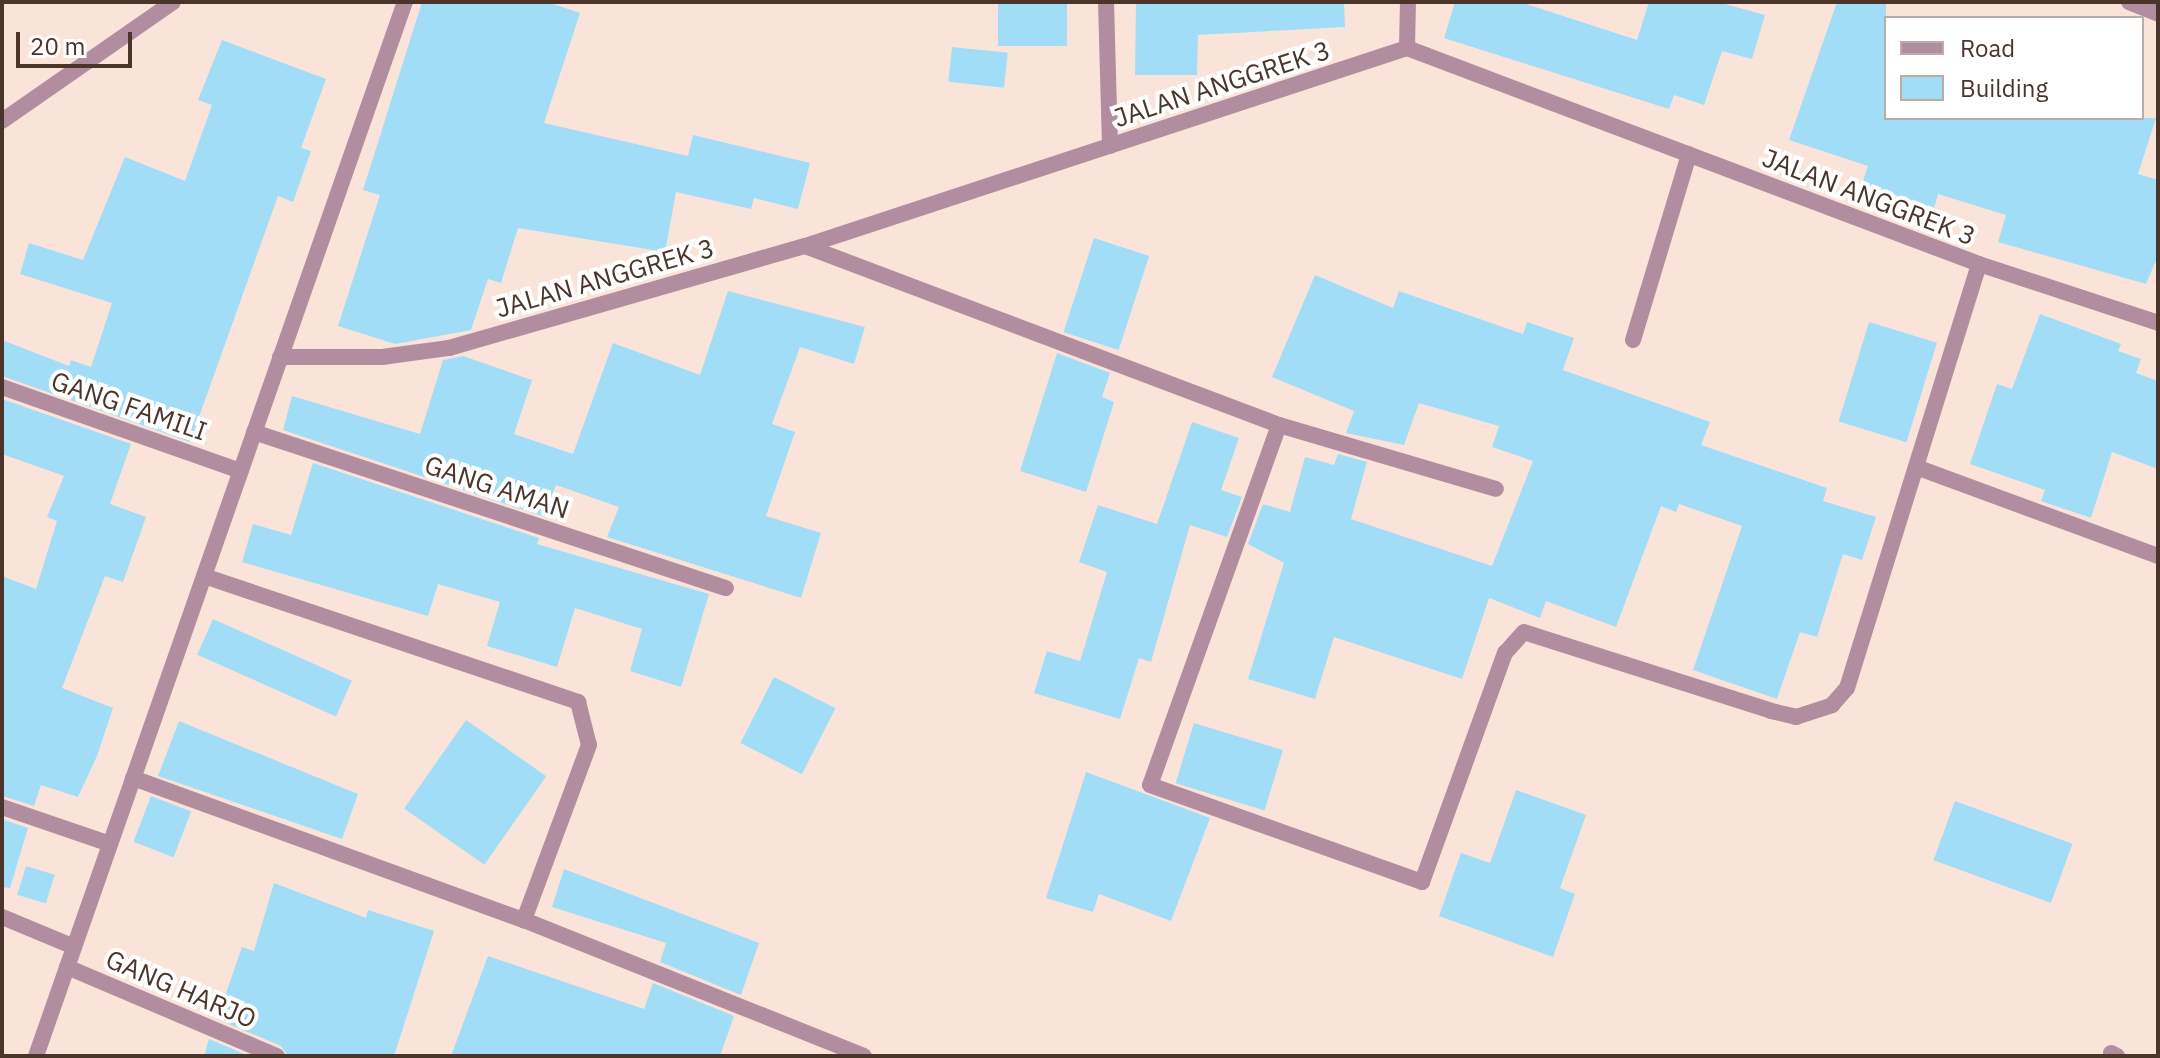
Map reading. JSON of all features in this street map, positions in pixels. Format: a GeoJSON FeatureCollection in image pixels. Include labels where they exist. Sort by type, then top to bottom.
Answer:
{"type":"FeatureCollection","features":[{"type":"Feature","properties":{"kind":"street"},"geometry":{"type":"LineString","coordinates":[[2,121],[173,2]]}},
{"type":"Feature","properties":{"kind":"street"},"geometry":{"type":"LineString","coordinates":[[36,1056],[405,2]]}},
{"type":"Feature","properties":{"kind":"street"},"geometry":{"type":"LineString","coordinates":[[1106,2],[1110,146]]}},
{"type":"Feature","properties":{"kind":"street"},"geometry":{"type":"LineString","coordinates":[[1407,48],[1408,2]]}},
{"type":"Feature","properties":{"kind":"street"},"geometry":{"type":"LineString","coordinates":[[2129,2],[2158,14]]}},
{"type":"Feature","properties":{"kind":"street","name":"JALAN ANGGREK 3"},"geometry":{"type":"LineString","coordinates":[[280,357],[421,354],[805,246],[1407,48],[1979,264],[2158,323]]}},
{"type":"Feature","properties":{"kind":"street"},"geometry":{"type":"LineString","coordinates":[[1633,340],[1689,154]]}},
{"type":"Feature","properties":{"kind":"street"},"geometry":{"type":"LineString","coordinates":[[805,246],[1279,425],[1496,489]]}},
{"type":"Feature","properties":{"kind":"street"},"geometry":{"type":"LineString","coordinates":[[1279,425],[1150,785],[1413,883],[1429,876],[1505,653],[1524,632],[1796,717],[1832,705],[1847,688],[1979,264]]}},
{"type":"Feature","properties":{"kind":"street","name":"GANG FAMILI"},"geometry":{"type":"LineString","coordinates":[[2,387],[241,471]]}},
{"type":"Feature","properties":{"kind":"street","name":"GANG AMAN"},"geometry":{"type":"LineString","coordinates":[[254,432],[726,588]]}},
{"type":"Feature","properties":{"kind":"street"},"geometry":{"type":"LineString","coordinates":[[1916,467],[2158,556]]}},
{"type":"Feature","properties":{"kind":"street"},"geometry":{"type":"LineString","coordinates":[[204,576],[578,702],[589,745],[524,920]]}},
{"type":"Feature","properties":{"kind":"street"},"geometry":{"type":"LineString","coordinates":[[133,778],[524,920],[864,1056]]}},
{"type":"Feature","properties":{"kind":"street"},"geometry":{"type":"LineString","coordinates":[[2,807],[110,844]]}},
{"type":"Feature","properties":{"kind":"street"},"geometry":{"type":"LineString","coordinates":[[2,917],[74,947]]}},
{"type":"Feature","properties":{"kind":"street","name":"GANG HARJO"},"geometry":{"type":"LineString","coordinates":[[67,967],[277,1056]]}},
{"type":"Feature","properties":{"kind":"building"},"geometry":{"type":"Polygon","coordinates":[[[422,2],[547,2],[580,13],[544,123],[688,156],[693,135],[810,163],[798,209],[754,198],[751,209],[676,192],[665,252],[518,228],[501,283],[488,279],[471,330],[395,344],[338,326],[380,195],[363,190],[422,2]]]}},
{"type":"Feature","properties":{"kind":"building"},"geometry":{"type":"Polygon","coordinates":[[[998,2],[1067,2],[1067,46],[998,46],[998,2]]]}},
{"type":"Feature","properties":{"kind":"building"},"geometry":{"type":"Polygon","coordinates":[[[1136,2],[1344,2],[1345,27],[1198,35],[1197,75],[1135,75],[1136,2]]]}},
{"type":"Feature","properties":{"kind":"building"},"geometry":{"type":"Polygon","coordinates":[[[1455,2],[1520,2],[1637,40],[1649,2],[1718,2],[1765,15],[1752,59],[1722,51],[1704,105],[1674,95],[1669,109],[1444,38],[1455,2]]]}},
{"type":"Feature","properties":{"kind":"building"},"geometry":{"type":"Polygon","coordinates":[[[1837,2],[1886,2],[1884,120],[2156,118],[2138,174],[2158,180],[2158,256],[2146,284],[1998,242],[2006,215],[1938,194],[1934,208],[1862,184],[1868,166],[1789,140],[1837,2]]]}},
{"type":"Feature","properties":{"kind":"building"},"geometry":{"type":"Polygon","coordinates":[[[222,40],[326,79],[301,148],[311,151],[293,202],[278,196],[190,442],[2,376],[2,340],[69,366],[71,360],[91,367],[112,303],[20,274],[29,243],[83,260],[125,157],[185,181],[212,105],[198,100],[222,40]]]}},
{"type":"Feature","properties":{"kind":"building"},"geometry":{"type":"Polygon","coordinates":[[[952,47],[1008,53],[1004,88],[948,82],[952,47]]]}},
{"type":"Feature","properties":{"kind":"building"},"geometry":{"type":"Polygon","coordinates":[[[1094,238],[1149,256],[1119,350],[1063,332],[1094,238]]]}},
{"type":"Feature","properties":{"kind":"building"},"geometry":{"type":"Polygon","coordinates":[[[1315,275],[1393,308],[1399,291],[1523,334],[1527,322],[1574,338],[1563,370],[1710,422],[1701,445],[1827,488],[1823,501],[1876,517],[1862,560],[1843,554],[1817,637],[1800,632],[1777,699],[1693,670],[1742,526],[1679,504],[1676,512],[1661,506],[1616,627],[1546,601],[1540,618],[1489,598],[1462,679],[1334,637],[1315,699],[1248,679],[1284,563],[1248,544],[1263,504],[1290,512],[1305,457],[1334,465],[1338,454],[1367,462],[1351,519],[1492,566],[1533,461],[1492,447],[1499,426],[1419,403],[1404,445],[1346,433],[1354,411],[1272,377],[1315,275]]]}},
{"type":"Feature","properties":{"kind":"building"},"geometry":{"type":"Polygon","coordinates":[[[728,291],[865,327],[854,364],[800,347],[772,424],[795,432],[766,516],[821,533],[801,598],[607,537],[619,507],[556,485],[545,517],[283,430],[292,396],[420,434],[443,360],[463,356],[532,380],[514,434],[573,454],[613,343],[700,375],[728,291]]]}},
{"type":"Feature","properties":{"kind":"building"},"geometry":{"type":"Polygon","coordinates":[[[2040,314],[2121,344],[2118,351],[2141,359],[2136,373],[2158,381],[2158,469],[2112,452],[2091,518],[2041,501],[2045,490],[1970,464],[1997,384],[2012,389],[2040,314]]]}},
{"type":"Feature","properties":{"kind":"building"},"geometry":{"type":"Polygon","coordinates":[[[1869,322],[1937,343],[1906,442],[1839,421],[1869,322]]]}},
{"type":"Feature","properties":{"kind":"building"},"geometry":{"type":"Polygon","coordinates":[[[1057,353],[1110,373],[1102,397],[1114,402],[1086,492],[1020,471],[1057,353]]]}},
{"type":"Feature","properties":{"kind":"building"},"geometry":{"type":"Polygon","coordinates":[[[2,399],[131,444],[110,504],[146,517],[123,582],[105,576],[62,688],[113,708],[97,756],[78,797],[41,785],[34,806],[2,796],[2,576],[36,589],[57,521],[47,517],[64,476],[2,454],[2,399]]]}},
{"type":"Feature","properties":{"kind":"building"},"geometry":{"type":"Polygon","coordinates":[[[1192,422],[1239,438],[1221,490],[1242,497],[1227,537],[1190,525],[1151,662],[1139,658],[1120,719],[1034,693],[1047,651],[1080,661],[1107,572],[1079,562],[1098,505],[1157,524],[1192,422]]]}},
{"type":"Feature","properties":{"kind":"building"},"geometry":{"type":"Polygon","coordinates":[[[313,463],[539,538],[537,544],[709,594],[681,687],[630,671],[642,629],[575,608],[557,667],[487,646],[500,602],[438,584],[428,616],[242,562],[253,524],[291,535],[313,463]]]}},
{"type":"Feature","properties":{"kind":"building"},"geometry":{"type":"Polygon","coordinates":[[[213,619],[352,681],[336,716],[197,655],[213,619]]]}},
{"type":"Feature","properties":{"kind":"building"},"geometry":{"type":"Polygon","coordinates":[[[774,677],[835,708],[802,774],[740,743],[774,677]]]}},
{"type":"Feature","properties":{"kind":"building"},"geometry":{"type":"Polygon","coordinates":[[[466,720],[546,776],[484,865],[404,808],[466,720]]]}},
{"type":"Feature","properties":{"kind":"building"},"geometry":{"type":"Polygon","coordinates":[[[179,721],[358,794],[342,839],[158,776],[179,721]]]}},
{"type":"Feature","properties":{"kind":"building"},"geometry":{"type":"Polygon","coordinates":[[[1194,723],[1283,750],[1265,810],[1176,783],[1194,723]]]}},
{"type":"Feature","properties":{"kind":"building"},"geometry":{"type":"Polygon","coordinates":[[[1086,772],[1210,818],[1171,921],[1099,894],[1093,912],[1046,898],[1086,772]]]}},
{"type":"Feature","properties":{"kind":"building"},"geometry":{"type":"Polygon","coordinates":[[[1516,790],[1586,815],[1560,888],[1575,894],[1553,957],[1439,916],[1461,853],[1490,863],[1516,790]]]}},
{"type":"Feature","properties":{"kind":"building"},"geometry":{"type":"Polygon","coordinates":[[[151,796],[191,811],[174,857],[133,842],[151,796]]]}},
{"type":"Feature","properties":{"kind":"building"},"geometry":{"type":"Polygon","coordinates":[[[1955,801],[2072,844],[2051,903],[1933,860],[1955,801]]]}},
{"type":"Feature","properties":{"kind":"building"},"geometry":{"type":"Polygon","coordinates":[[[2,819],[28,828],[10,888],[2,887],[2,819]]]}},
{"type":"Feature","properties":{"kind":"building"},"geometry":{"type":"Polygon","coordinates":[[[26,866],[55,875],[46,903],[17,895],[26,866]]]}},
{"type":"Feature","properties":{"kind":"building"},"geometry":{"type":"Polygon","coordinates":[[[564,869],[759,943],[741,995],[660,962],[666,943],[552,907],[564,869]]]}},
{"type":"Feature","properties":{"kind":"building"},"geometry":{"type":"Polygon","coordinates":[[[274,883],[366,918],[368,910],[434,931],[394,1056],[288,1056],[281,1046],[217,1019],[242,947],[254,951],[274,883]]]}},
{"type":"Feature","properties":{"kind":"building"},"geometry":{"type":"Polygon","coordinates":[[[488,956],[644,1009],[653,983],[734,1016],[720,1056],[451,1056],[488,956]]]}},
{"type":"Feature","properties":{"kind":"building"},"geometry":{"type":"Polygon","coordinates":[[[209,1039],[249,1056],[204,1056],[209,1039]]]}}]}
